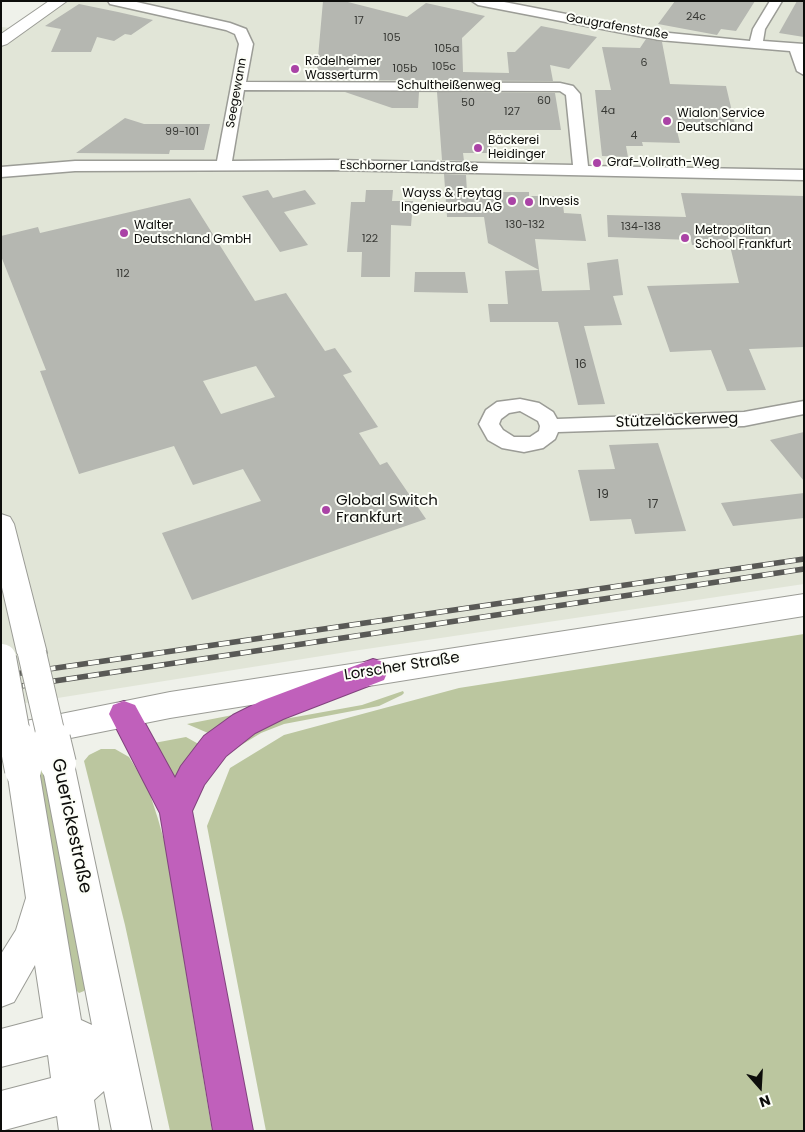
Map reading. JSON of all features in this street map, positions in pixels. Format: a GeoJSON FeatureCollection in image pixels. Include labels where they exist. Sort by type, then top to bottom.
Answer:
{"type":"FeatureCollection","features":[{"type":"Feature","properties":{"kind":"highway"},"geometry":{"type":"LineString","coordinates":[[176,811],[192,776],[215,746],[244,724],[280,707],[373,671]]}},
{"type":"Feature","properties":{"kind":"highway"},"geometry":{"type":"LineString","coordinates":[[124,714],[176,811],[233,1131]]}},
{"type":"Feature","properties":{"kind":"main road"},"geometry":{"type":"LineString","coordinates":[[1,23],[34,1]]}},
{"type":"Feature","properties":{"kind":"main road"},"geometry":{"type":"LineString","coordinates":[[1,41],[60,1]]}},
{"type":"Feature","properties":{"kind":"main road","name":"Guerickestraße"},"geometry":{"type":"LineString","coordinates":[[1,524],[58,764],[132,1131]]}},
{"type":"Feature","properties":{"kind":"main road","name":"Lorscher Straße"},"geometry":{"type":"LineString","coordinates":[[1,739],[124,714],[373,671],[804,605]]}},
{"type":"Feature","properties":{"kind":"main road"},"geometry":{"type":"LineString","coordinates":[[1,657],[44,892],[79,1131]]}},
{"type":"Feature","properties":{"kind":"main road"},"geometry":{"type":"LineString","coordinates":[[1,988],[32,937],[44,892]]}},
{"type":"Feature","properties":{"kind":"main road"},"geometry":{"type":"LineString","coordinates":[[1,1048],[63,1032],[118,1054],[73,1092],[1,1111]]}},
{"type":"Feature","properties":{"kind":"street","name":"Seegewann"},"geometry":{"type":"LineString","coordinates":[[114,1],[230,26],[241,32],[246,44],[240,86],[223,166]]}},
{"type":"Feature","properties":{"kind":"street","name":"Gaugrafenstraße"},"geometry":{"type":"LineString","coordinates":[[478,1],[659,36],[756,46],[799,48],[804,71]]}},
{"type":"Feature","properties":{"kind":"street"},"geometry":{"type":"LineString","coordinates":[[756,46],[759,29],[776,1]]}},
{"type":"Feature","properties":{"kind":"street","name":"Schultheißenweg"},"geometry":{"type":"LineString","coordinates":[[240,86],[560,87],[568,89],[573,94],[581,170]]}},
{"type":"Feature","properties":{"kind":"street","name":"Eschborner Landstraße"},"geometry":{"type":"LineString","coordinates":[[1,162],[32,162],[75,166]]}},
{"type":"Feature","properties":{"kind":"street","name":"Eschborner Landstraße"},"geometry":{"type":"LineString","coordinates":[[1,172],[75,166],[333,165],[804,175]]}},
{"type":"Feature","properties":{"kind":"street"},"geometry":{"type":"LineString","coordinates":[[520,405],[532,408],[546,417],[550,426],[548,434],[536,443],[524,445],[508,444],[495,435],[489,424],[493,415],[504,407],[520,405]]}},
{"type":"Feature","properties":{"kind":"street","name":"Stützeläckerweg"},"geometry":{"type":"LineString","coordinates":[[550,426],[744,419],[804,407]]}},
{"type":"Feature","properties":{"kind":"shaded area"},"geometry":{"type":"Polygon","coordinates":[[[65,1],[804,1],[804,584],[353,651],[1,707],[1,27],[24,29],[65,1]]]}},
{"type":"Feature","properties":{"kind":"green space"},"geometry":{"type":"Polygon","coordinates":[[[804,634],[804,1131],[266,1131],[207,826],[230,768],[284,735],[459,688],[804,634]]]}},
{"type":"Feature","properties":{"kind":"green space"},"geometry":{"type":"Polygon","coordinates":[[[403,691],[402,695],[379,706],[284,724],[261,733],[238,747],[245,735],[279,720],[362,705],[403,691]]]}},
{"type":"Feature","properties":{"kind":"green space"},"geometry":{"type":"Polygon","coordinates":[[[253,711],[215,736],[187,724],[253,711]]]}},
{"type":"Feature","properties":{"kind":"green space"},"geometry":{"type":"Polygon","coordinates":[[[186,737],[204,747],[178,788],[154,743],[186,737]]]}},
{"type":"Feature","properties":{"kind":"green space"},"geometry":{"type":"Polygon","coordinates":[[[101,749],[115,749],[129,757],[148,788],[158,819],[165,844],[212,1131],[170,1131],[125,925],[84,761],[89,755],[101,749]]]}},
{"type":"Feature","properties":{"kind":"green space"},"geometry":{"type":"Polygon","coordinates":[[[46,766],[87,986],[84,991],[79,993],[76,990],[36,768],[46,766]]]}},
{"type":"Feature","properties":{"kind":"building"},"geometry":{"type":"Polygon","coordinates":[[[323,1],[344,1],[407,17],[426,3],[485,16],[462,38],[463,72],[509,73],[507,52],[515,52],[541,26],[597,37],[569,69],[550,65],[553,81],[316,80],[323,1]]]}},
{"type":"Feature","properties":{"kind":"building"},"geometry":{"type":"Polygon","coordinates":[[[675,1],[755,1],[736,31],[721,29],[717,35],[658,24],[675,1]]]}},
{"type":"Feature","properties":{"kind":"building"},"geometry":{"type":"Polygon","coordinates":[[[797,1],[804,1],[804,37],[779,33],[797,1]]]}},
{"type":"Feature","properties":{"kind":"building"},"geometry":{"type":"Polygon","coordinates":[[[79,4],[153,20],[131,35],[125,34],[114,41],[97,37],[91,52],[51,52],[61,29],[45,26],[79,4]]]}},
{"type":"Feature","properties":{"kind":"building"},"geometry":{"type":"Polygon","coordinates":[[[646,39],[662,42],[670,84],[726,86],[737,133],[677,131],[680,143],[642,142],[643,146],[626,146],[628,157],[602,156],[595,90],[611,90],[602,47],[640,48],[646,39]]]}},
{"type":"Feature","properties":{"kind":"building"},"geometry":{"type":"Polygon","coordinates":[[[345,92],[419,92],[418,108],[392,108],[345,92]]]}},
{"type":"Feature","properties":{"kind":"building"},"geometry":{"type":"Polygon","coordinates":[[[437,92],[555,93],[561,130],[492,130],[490,131],[492,153],[463,153],[464,161],[442,160],[437,92]]]}},
{"type":"Feature","properties":{"kind":"building"},"geometry":{"type":"Polygon","coordinates":[[[125,118],[144,124],[210,124],[204,150],[170,150],[169,154],[76,153],[125,118]]]}},
{"type":"Feature","properties":{"kind":"building"},"geometry":{"type":"Polygon","coordinates":[[[444,174],[466,175],[467,192],[529,192],[529,196],[562,196],[564,213],[581,214],[586,241],[535,239],[539,270],[488,243],[484,217],[447,217],[444,174]]]}},
{"type":"Feature","properties":{"kind":"building"},"geometry":{"type":"Polygon","coordinates":[[[268,190],[273,198],[305,190],[316,204],[284,212],[308,245],[280,252],[242,196],[268,190]]]}},
{"type":"Feature","properties":{"kind":"building"},"geometry":{"type":"Polygon","coordinates":[[[366,190],[393,190],[392,201],[413,201],[411,226],[391,225],[390,277],[361,277],[362,252],[347,252],[351,202],[365,202],[366,190]]]}},
{"type":"Feature","properties":{"kind":"building"},"geometry":{"type":"Polygon","coordinates":[[[681,193],[804,196],[804,347],[749,349],[766,390],[727,391],[711,350],[670,352],[647,286],[739,283],[730,246],[692,245],[691,240],[608,237],[607,215],[686,217],[681,193]]]}},
{"type":"Feature","properties":{"kind":"building"},"geometry":{"type":"Polygon","coordinates":[[[190,198],[255,301],[286,293],[325,351],[335,348],[352,372],[343,375],[378,427],[359,433],[380,465],[387,462],[426,519],[192,600],[162,533],[261,501],[243,469],[193,485],[174,446],[79,474],[40,371],[46,370],[1,256],[1,236],[38,227],[40,233],[190,198]],[[256,366],[203,381],[221,414],[275,397],[256,366]]]}},
{"type":"Feature","properties":{"kind":"building"},"geometry":{"type":"Polygon","coordinates":[[[618,259],[623,295],[613,296],[622,325],[584,326],[605,404],[578,405],[558,322],[490,322],[488,304],[508,304],[505,271],[539,270],[542,291],[590,290],[587,263],[618,259]]]}},
{"type":"Feature","properties":{"kind":"building"},"geometry":{"type":"Polygon","coordinates":[[[415,272],[465,272],[468,293],[414,292],[415,272]]]}},
{"type":"Feature","properties":{"kind":"building"},"geometry":{"type":"Polygon","coordinates":[[[804,432],[804,481],[770,440],[804,432]]]}},
{"type":"Feature","properties":{"kind":"building"},"geometry":{"type":"Polygon","coordinates":[[[658,443],[686,531],[635,534],[631,519],[590,521],[578,470],[615,469],[609,445],[658,443]]]}},
{"type":"Feature","properties":{"kind":"building"},"geometry":{"type":"Polygon","coordinates":[[[804,493],[804,518],[733,526],[721,503],[804,493]]]}},
{"type":"Feature","properties":{"kind":"railway"},"geometry":{"type":"LineString","coordinates":[[1,676],[804,559]]}},
{"type":"Feature","properties":{"kind":"railway"},"geometry":{"type":"LineString","coordinates":[[1,689],[804,569]]}},
{"type":"Feature","properties":{"kind":"place","name":"Rödelheimer Wasserturm"},"geometry":{"type":"Point","coordinates":[295,69]}},
{"type":"Feature","properties":{"kind":"place","name":"Wialon Service Deutschland"},"geometry":{"type":"Point","coordinates":[667,121]}},
{"type":"Feature","properties":{"kind":"place","name":"Bäckerei Heidinger"},"geometry":{"type":"Point","coordinates":[478,148]}},
{"type":"Feature","properties":{"kind":"place","name":"Graf-Vollrath-Weg"},"geometry":{"type":"Point","coordinates":[597,163]}},
{"type":"Feature","properties":{"kind":"place","name":"Wayss & Freytag Ingenieurbau AG"},"geometry":{"type":"Point","coordinates":[512,201]}},
{"type":"Feature","properties":{"kind":"place","name":"Invesis"},"geometry":{"type":"Point","coordinates":[529,202]}},
{"type":"Feature","properties":{"kind":"place","name":"Walter Deutschland GmbH"},"geometry":{"type":"Point","coordinates":[124,233]}},
{"type":"Feature","properties":{"kind":"place","name":"Metropolitan School Frankfurt"},"geometry":{"type":"Point","coordinates":[685,238]}},
{"type":"Feature","properties":{"kind":"place","name":"Global Switch Frankfurt"},"geometry":{"type":"Point","coordinates":[326,510]}}]}
